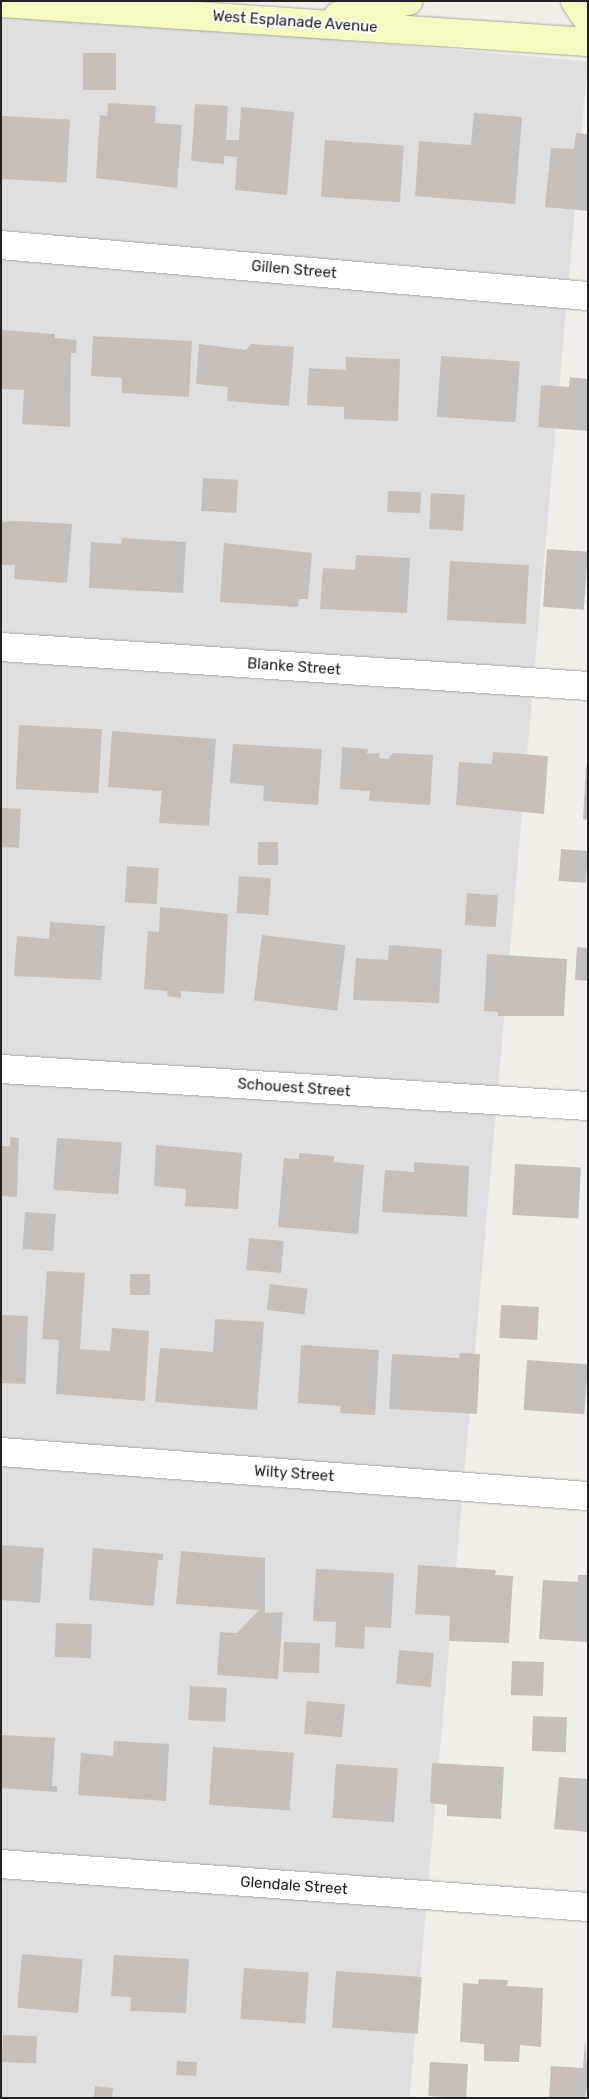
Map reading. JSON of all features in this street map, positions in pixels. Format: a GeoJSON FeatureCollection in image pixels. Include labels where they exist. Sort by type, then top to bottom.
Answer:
{"type":"FeatureCollection","features":[{"type":"Feature","properties":{"kind":"main road"},"geometry":{"type":"LineString","coordinates":[[305,23],[408,1]]}},
{"type":"Feature","properties":{"kind":"main road"},"geometry":{"type":"LineString","coordinates":[[575,1],[588,20]]}},
{"type":"Feature","properties":{"kind":"main road","name":"West Esplanade Avenue"},"geometry":{"type":"LineString","coordinates":[[1,3],[588,42]]}},
{"type":"Feature","properties":{"kind":"street","name":"Gillen Street"},"geometry":{"type":"LineString","coordinates":[[1,245],[588,296]]}},
{"type":"Feature","properties":{"kind":"street","name":"Blanke Street"},"geometry":{"type":"LineString","coordinates":[[1,647],[588,686]]}},
{"type":"Feature","properties":{"kind":"street","name":"Schouest Street"},"geometry":{"type":"LineString","coordinates":[[1,1069],[588,1106]]}},
{"type":"Feature","properties":{"kind":"street","name":"Wilty Street"},"geometry":{"type":"LineString","coordinates":[[1,1452],[588,1496]]}},
{"type":"Feature","properties":{"kind":"street","name":"Glendale Street"},"geometry":{"type":"LineString","coordinates":[[1,1864],[588,1907]]}},
{"type":"Feature","properties":{"kind":"shaded area"},"geometry":{"type":"Polygon","coordinates":[[[1,10],[588,61],[410,2098],[1,2098],[1,10]]]}},
{"type":"Feature","properties":{"kind":"building"},"geometry":{"type":"Polygon","coordinates":[[[83,53],[116,53],[116,90],[83,90],[83,53]]]}},
{"type":"Feature","properties":{"kind":"building"},"geometry":{"type":"Polygon","coordinates":[[[108,103],[156,106],[155,123],[182,125],[177,188],[96,178],[100,115],[107,116],[108,103]]]}},
{"type":"Feature","properties":{"kind":"building"},"geometry":{"type":"Polygon","coordinates":[[[195,104],[228,106],[226,140],[239,140],[241,107],[294,112],[287,195],[235,190],[237,157],[224,156],[224,164],[191,161],[195,104]]]}},
{"type":"Feature","properties":{"kind":"building"},"geometry":{"type":"Polygon","coordinates":[[[474,113],[522,117],[515,204],[415,196],[419,141],[471,145],[474,113]]]}},
{"type":"Feature","properties":{"kind":"building"},"geometry":{"type":"Polygon","coordinates":[[[1,116],[70,120],[67,183],[1,179],[1,116]]]}},
{"type":"Feature","properties":{"kind":"building"},"geometry":{"type":"Polygon","coordinates":[[[576,133],[588,134],[588,211],[545,207],[551,148],[574,149],[576,133]]]}},
{"type":"Feature","properties":{"kind":"building"},"geometry":{"type":"Polygon","coordinates":[[[325,140],[404,146],[400,202],[321,197],[325,140]]]}},
{"type":"Feature","properties":{"kind":"building"},"geometry":{"type":"Polygon","coordinates":[[[1,330],[55,334],[55,338],[77,340],[76,353],[71,353],[70,427],[22,424],[24,390],[1,389],[1,330]]]}},
{"type":"Feature","properties":{"kind":"building"},"geometry":{"type":"Polygon","coordinates":[[[93,336],[192,341],[189,397],[122,393],[122,378],[91,376],[93,336]]]}},
{"type":"Feature","properties":{"kind":"building"},"geometry":{"type":"Polygon","coordinates":[[[199,344],[246,350],[251,344],[294,347],[289,406],[227,401],[228,387],[196,384],[199,344]]]}},
{"type":"Feature","properties":{"kind":"building"},"geometry":{"type":"Polygon","coordinates":[[[441,356],[520,362],[516,422],[437,417],[441,356]]]}},
{"type":"Feature","properties":{"kind":"building"},"geometry":{"type":"Polygon","coordinates":[[[346,357],[400,359],[398,421],[344,419],[344,407],[307,405],[309,368],[346,370],[346,357]]]}},
{"type":"Feature","properties":{"kind":"building"},"geometry":{"type":"Polygon","coordinates":[[[570,377],[588,379],[588,431],[538,427],[541,385],[569,387],[570,377]]]}},
{"type":"Feature","properties":{"kind":"building"},"geometry":{"type":"Polygon","coordinates":[[[203,478],[238,480],[236,513],[201,511],[203,478]]]}},
{"type":"Feature","properties":{"kind":"building"},"geometry":{"type":"Polygon","coordinates":[[[388,491],[421,492],[420,513],[387,512],[388,491]]]}},
{"type":"Feature","properties":{"kind":"building"},"geometry":{"type":"Polygon","coordinates":[[[431,493],[465,495],[463,531],[429,529],[431,493]]]}},
{"type":"Feature","properties":{"kind":"building"},"geometry":{"type":"Polygon","coordinates":[[[1,522],[72,524],[67,583],[14,579],[15,565],[1,565],[1,522]]]}},
{"type":"Feature","properties":{"kind":"building"},"geometry":{"type":"Polygon","coordinates":[[[122,538],[186,542],[183,593],[89,588],[91,542],[121,544],[122,538]]]}},
{"type":"Feature","properties":{"kind":"building"},"geometry":{"type":"Polygon","coordinates":[[[224,543],[312,553],[308,599],[299,599],[298,607],[220,602],[224,543]]]}},
{"type":"Feature","properties":{"kind":"building"},"geometry":{"type":"Polygon","coordinates":[[[547,549],[588,552],[584,610],[543,607],[547,549]]]}},
{"type":"Feature","properties":{"kind":"building"},"geometry":{"type":"Polygon","coordinates":[[[356,555],[410,558],[407,613],[320,609],[323,568],[355,570],[356,555]]]}},
{"type":"Feature","properties":{"kind":"building"},"geometry":{"type":"Polygon","coordinates":[[[450,561],[529,565],[526,624],[447,620],[450,561]]]}},
{"type":"Feature","properties":{"kind":"building"},"geometry":{"type":"Polygon","coordinates":[[[19,725],[102,729],[99,793],[16,789],[19,725]]]}},
{"type":"Feature","properties":{"kind":"building"},"geometry":{"type":"Polygon","coordinates":[[[112,731],[216,739],[209,826],[159,823],[162,791],[108,787],[112,731]]]}},
{"type":"Feature","properties":{"kind":"building"},"geometry":{"type":"Polygon","coordinates":[[[233,744],[322,749],[318,805],[263,801],[264,786],[230,783],[233,744]]]}},
{"type":"Feature","properties":{"kind":"building"},"geometry":{"type":"Polygon","coordinates":[[[342,747],[368,749],[367,754],[380,753],[379,758],[388,759],[393,753],[433,755],[430,805],[369,801],[370,791],[340,789],[342,747]]]}},
{"type":"Feature","properties":{"kind":"building"},"geometry":{"type":"Polygon","coordinates":[[[493,752],[548,756],[544,814],[456,805],[459,762],[492,764],[493,752]]]}},
{"type":"Feature","properties":{"kind":"building"},"geometry":{"type":"Polygon","coordinates":[[[586,767],[588,767],[588,820],[583,819],[586,767]]]}},
{"type":"Feature","properties":{"kind":"building"},"geometry":{"type":"Polygon","coordinates":[[[1,808],[21,809],[19,848],[1,847],[1,808]]]}},
{"type":"Feature","properties":{"kind":"building"},"geometry":{"type":"Polygon","coordinates":[[[258,842],[278,842],[278,865],[258,865],[258,842]]]}},
{"type":"Feature","properties":{"kind":"building"},"geometry":{"type":"Polygon","coordinates":[[[561,849],[588,851],[586,883],[559,881],[561,849]]]}},
{"type":"Feature","properties":{"kind":"building"},"geometry":{"type":"Polygon","coordinates":[[[127,866],[159,868],[156,904],[124,902],[127,866]]]}},
{"type":"Feature","properties":{"kind":"building"},"geometry":{"type":"Polygon","coordinates":[[[239,876],[271,878],[268,915],[236,913],[239,876]]]}},
{"type":"Feature","properties":{"kind":"building"},"geometry":{"type":"Polygon","coordinates":[[[467,893],[498,895],[496,927],[465,925],[467,893]]]}},
{"type":"Feature","properties":{"kind":"building"},"geometry":{"type":"Polygon","coordinates":[[[160,907],[228,914],[224,994],[181,991],[181,998],[167,996],[168,991],[144,989],[148,931],[159,932],[160,907]]]}},
{"type":"Feature","properties":{"kind":"building"},"geometry":{"type":"Polygon","coordinates":[[[50,922],[105,926],[101,980],[14,976],[17,936],[49,939],[50,922]]]}},
{"type":"Feature","properties":{"kind":"building"},"geometry":{"type":"Polygon","coordinates":[[[262,935],[345,945],[337,1011],[254,1001],[262,935]]]}},
{"type":"Feature","properties":{"kind":"building"},"geometry":{"type":"Polygon","coordinates":[[[389,945],[442,949],[439,1003],[353,1000],[356,958],[388,960],[389,945]]]}},
{"type":"Feature","properties":{"kind":"building"},"geometry":{"type":"Polygon","coordinates":[[[577,947],[588,948],[588,981],[575,980],[577,947]]]}},
{"type":"Feature","properties":{"kind":"building"},"geometry":{"type":"Polygon","coordinates":[[[487,954],[567,959],[564,1016],[498,1016],[498,1012],[484,1011],[487,954]]]}},
{"type":"Feature","properties":{"kind":"building"},"geometry":{"type":"Polygon","coordinates":[[[10,1137],[19,1138],[17,1197],[1,1196],[1,1146],[10,1146],[10,1137]]]}},
{"type":"Feature","properties":{"kind":"building"},"geometry":{"type":"Polygon","coordinates":[[[57,1138],[122,1143],[118,1194],[53,1190],[57,1138]]]}},
{"type":"Feature","properties":{"kind":"building"},"geometry":{"type":"Polygon","coordinates":[[[156,1145],[242,1153],[238,1209],[185,1206],[186,1189],[154,1186],[156,1145]]]}},
{"type":"Feature","properties":{"kind":"building"},"geometry":{"type":"Polygon","coordinates":[[[299,1153],[334,1156],[334,1162],[364,1165],[358,1234],[278,1227],[284,1158],[299,1159],[299,1153]]]}},
{"type":"Feature","properties":{"kind":"building"},"geometry":{"type":"Polygon","coordinates":[[[414,1162],[469,1166],[467,1217],[382,1212],[385,1170],[414,1172],[414,1162]]]}},
{"type":"Feature","properties":{"kind":"building"},"geometry":{"type":"Polygon","coordinates":[[[515,1164],[581,1167],[578,1218],[512,1215],[515,1164]]]}},
{"type":"Feature","properties":{"kind":"building"},"geometry":{"type":"Polygon","coordinates":[[[25,1212],[56,1214],[53,1251],[22,1249],[25,1212]]]}},
{"type":"Feature","properties":{"kind":"building"},"geometry":{"type":"Polygon","coordinates":[[[249,1238],[284,1241],[281,1273],[246,1270],[249,1238]]]}},
{"type":"Feature","properties":{"kind":"building"},"geometry":{"type":"Polygon","coordinates":[[[47,1271],[85,1273],[80,1349],[110,1351],[112,1328],[149,1331],[145,1401],[56,1394],[59,1340],[42,1339],[47,1271]]]}},
{"type":"Feature","properties":{"kind":"building"},"geometry":{"type":"Polygon","coordinates":[[[130,1274],[150,1274],[150,1295],[130,1295],[130,1274]]]}},
{"type":"Feature","properties":{"kind":"building"},"geometry":{"type":"Polygon","coordinates":[[[270,1284],[308,1289],[305,1314],[267,1310],[270,1284]]]}},
{"type":"Feature","properties":{"kind":"building"},"geometry":{"type":"Polygon","coordinates":[[[501,1305],[539,1307],[537,1340],[499,1338],[501,1305]]]}},
{"type":"Feature","properties":{"kind":"building"},"geometry":{"type":"Polygon","coordinates":[[[1,1315],[28,1316],[26,1384],[1,1383],[1,1315]]]}},
{"type":"Feature","properties":{"kind":"building"},"geometry":{"type":"Polygon","coordinates":[[[215,1319],[264,1322],[257,1410],[155,1402],[160,1348],[213,1352],[215,1319]]]}},
{"type":"Feature","properties":{"kind":"building"},"geometry":{"type":"Polygon","coordinates":[[[301,1345],[379,1350],[375,1415],[340,1413],[341,1406],[298,1403],[301,1345]]]}},
{"type":"Feature","properties":{"kind":"building"},"geometry":{"type":"Polygon","coordinates":[[[460,1353],[480,1354],[477,1414],[389,1409],[392,1354],[459,1358],[460,1353]]]}},
{"type":"Feature","properties":{"kind":"building"},"geometry":{"type":"Polygon","coordinates":[[[527,1360],[588,1364],[584,1414],[524,1410],[527,1360]]]}},
{"type":"Feature","properties":{"kind":"building"},"geometry":{"type":"Polygon","coordinates":[[[1,1545],[44,1548],[40,1603],[1,1600],[1,1545]]]}},
{"type":"Feature","properties":{"kind":"building"},"geometry":{"type":"Polygon","coordinates":[[[93,1548],[163,1554],[163,1560],[158,1560],[154,1606],[89,1600],[93,1548]]]}},
{"type":"Feature","properties":{"kind":"building"},"geometry":{"type":"Polygon","coordinates":[[[181,1551],[265,1558],[265,1613],[283,1612],[278,1679],[217,1675],[220,1632],[237,1633],[259,1610],[176,1604],[181,1551]]]}},
{"type":"Feature","properties":{"kind":"building"},"geometry":{"type":"Polygon","coordinates":[[[418,1565],[496,1570],[495,1575],[513,1576],[509,1643],[449,1641],[450,1616],[415,1614],[418,1565]]]}},
{"type":"Feature","properties":{"kind":"building"},"geometry":{"type":"Polygon","coordinates":[[[316,1569],[394,1573],[391,1628],[365,1627],[364,1649],[335,1647],[336,1622],[313,1621],[316,1569]]]}},
{"type":"Feature","properties":{"kind":"building"},"geometry":{"type":"Polygon","coordinates":[[[578,1575],[588,1575],[588,1642],[539,1639],[543,1580],[578,1582],[578,1575]]]}},
{"type":"Feature","properties":{"kind":"building"},"geometry":{"type":"Polygon","coordinates":[[[56,1623],[92,1624],[91,1658],[55,1657],[56,1623]]]}},
{"type":"Feature","properties":{"kind":"building"},"geometry":{"type":"Polygon","coordinates":[[[284,1642],[320,1643],[319,1673],[283,1672],[284,1642]]]}},
{"type":"Feature","properties":{"kind":"building"},"geometry":{"type":"Polygon","coordinates":[[[399,1650],[434,1653],[431,1687],[396,1684],[399,1650]]]}},
{"type":"Feature","properties":{"kind":"building"},"geometry":{"type":"Polygon","coordinates":[[[512,1661],[544,1662],[543,1696],[511,1695],[512,1661]]]}},
{"type":"Feature","properties":{"kind":"building"},"geometry":{"type":"Polygon","coordinates":[[[190,1686],[227,1688],[225,1722],[188,1720],[190,1686]]]}},
{"type":"Feature","properties":{"kind":"building"},"geometry":{"type":"Polygon","coordinates":[[[307,1701],[345,1704],[342,1737],[304,1734],[307,1701]]]}},
{"type":"Feature","properties":{"kind":"building"},"geometry":{"type":"Polygon","coordinates":[[[533,1716],[567,1717],[566,1752],[532,1751],[533,1716]]]}},
{"type":"Feature","properties":{"kind":"building"},"geometry":{"type":"Polygon","coordinates":[[[1,1735],[55,1738],[52,1786],[57,1786],[57,1792],[1,1788],[1,1735]]]}},
{"type":"Feature","properties":{"kind":"building"},"geometry":{"type":"Polygon","coordinates":[[[114,1741],[169,1744],[166,1801],[78,1795],[81,1753],[113,1756],[114,1741]]]}},
{"type":"Feature","properties":{"kind":"building"},"geometry":{"type":"Polygon","coordinates":[[[213,1747],[294,1753],[290,1811],[209,1805],[213,1747]]]}},
{"type":"Feature","properties":{"kind":"building"},"geometry":{"type":"Polygon","coordinates":[[[432,1763],[504,1767],[501,1819],[447,1816],[447,1805],[430,1803],[432,1763]]]}},
{"type":"Feature","properties":{"kind":"building"},"geometry":{"type":"Polygon","coordinates":[[[336,1764],[398,1768],[394,1822],[332,1818],[336,1764]]]}},
{"type":"Feature","properties":{"kind":"building"},"geometry":{"type":"Polygon","coordinates":[[[559,1777],[588,1779],[588,1832],[554,1829],[559,1777]]]}},
{"type":"Feature","properties":{"kind":"building"},"geometry":{"type":"Polygon","coordinates":[[[22,1954],[83,1959],[78,2013],[17,2008],[22,1954]]]}},
{"type":"Feature","properties":{"kind":"building"},"geometry":{"type":"Polygon","coordinates":[[[114,1955],[189,1959],[186,2013],[130,2011],[131,1997],[111,1996],[114,1955]]]}},
{"type":"Feature","properties":{"kind":"building"},"geometry":{"type":"Polygon","coordinates":[[[244,1968],[309,1973],[305,2023],[240,2019],[244,1968]]]}},
{"type":"Feature","properties":{"kind":"building"},"geometry":{"type":"Polygon","coordinates":[[[336,1971],[422,1977],[418,2034],[332,2028],[336,1971]]]}},
{"type":"Feature","properties":{"kind":"building"},"geometry":{"type":"Polygon","coordinates":[[[479,1979],[508,1980],[507,1986],[543,1988],[541,2047],[520,2045],[519,2062],[484,2061],[484,2044],[460,2042],[463,1983],[478,1984],[479,1979]]]}},
{"type":"Feature","properties":{"kind":"building"},"geometry":{"type":"Polygon","coordinates":[[[3,2035],[37,2036],[36,2063],[2,2062],[3,2035]]]}},
{"type":"Feature","properties":{"kind":"building"},"geometry":{"type":"Polygon","coordinates":[[[585,2039],[588,2081],[585,2098],[549,2098],[551,2066],[583,2068],[585,2039]]]}},
{"type":"Feature","properties":{"kind":"building"},"geometry":{"type":"Polygon","coordinates":[[[177,2061],[197,2062],[196,2076],[176,2075],[177,2061]]]}},
{"type":"Feature","properties":{"kind":"building"},"geometry":{"type":"Polygon","coordinates":[[[430,2062],[468,2064],[466,2098],[428,2096],[430,2062]]]}},
{"type":"Feature","properties":{"kind":"building"},"geometry":{"type":"Polygon","coordinates":[[[95,2086],[113,2088],[112,2098],[94,2098],[95,2086]]]}}]}
